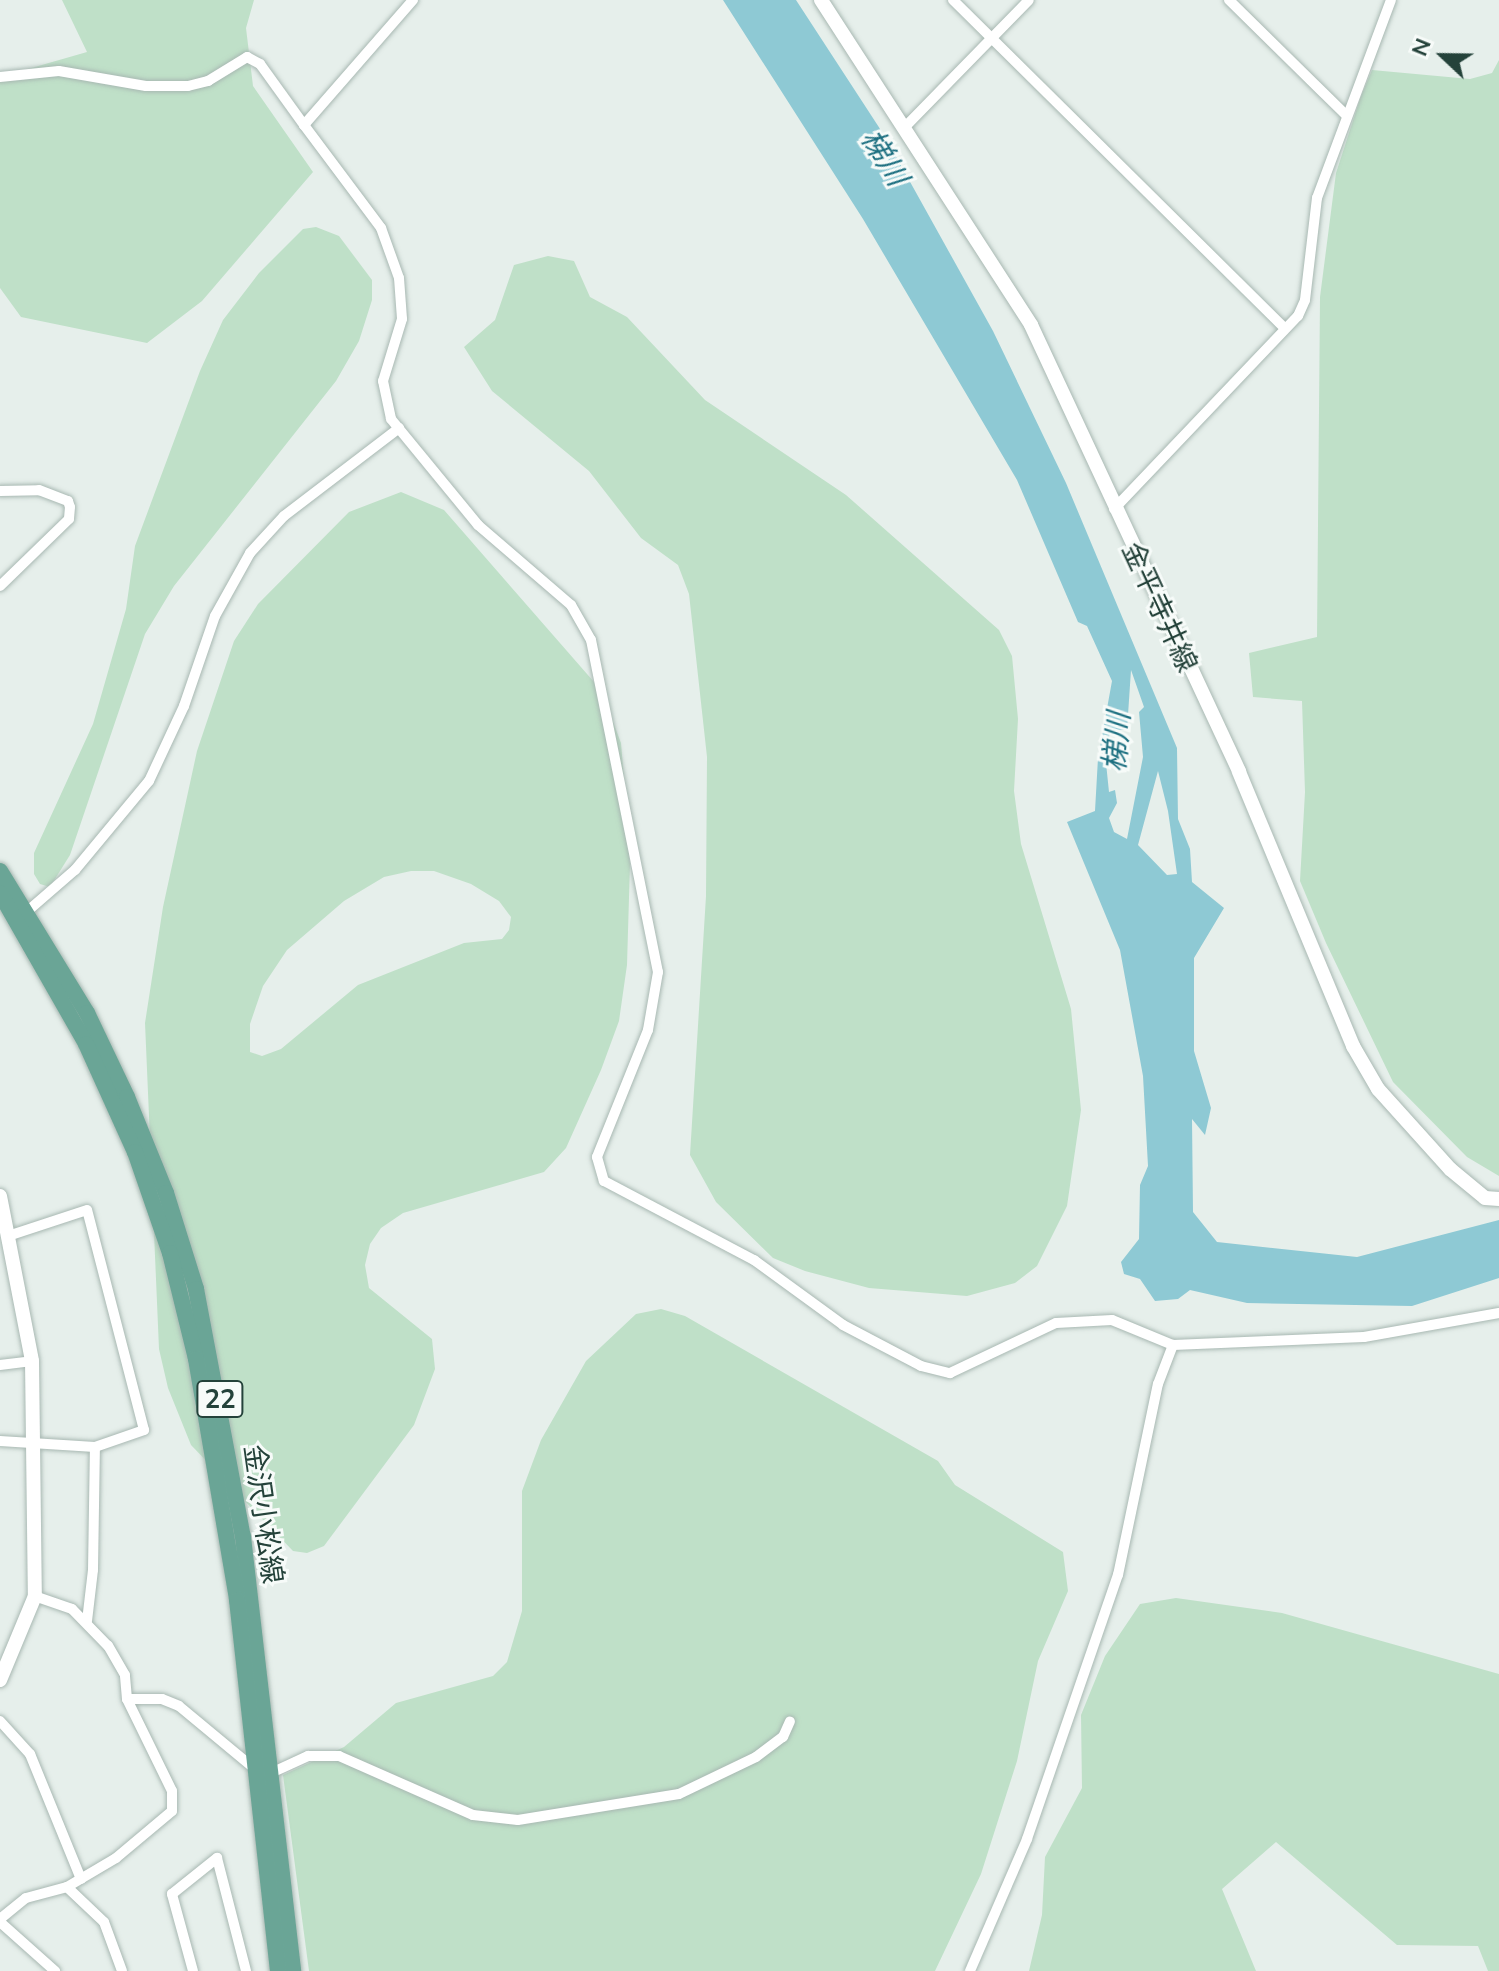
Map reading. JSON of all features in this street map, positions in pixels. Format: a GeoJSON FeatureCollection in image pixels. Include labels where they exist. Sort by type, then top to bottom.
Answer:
{"type":"FeatureCollection","features":[{"type":"Feature","properties":{"kind":"main road","name":"金平寺井線"},"geometry":{"type":"LineString","coordinates":[[821,0],[1031,325],[1239,772],[1353,1046],[1378,1089],[1450,1169],[1485,1198],[1499,1199]]}},
{"type":"Feature","properties":{"kind":"main road","name":"金沢小松線"},"geometry":{"type":"LineString","coordinates":[[0,871],[86,1044],[135,1152],[170,1253],[218,1479],[293,1971]]}},
{"type":"Feature","properties":{"kind":"main road","name":"金沢小松線"},"geometry":{"type":"LineString","coordinates":[[0,893],[23,915]]}},
{"type":"Feature","properties":{"kind":"main road"},"geometry":{"type":"LineString","coordinates":[[0,1196],[11,1235],[32,1361],[35,1596],[0,1680]]}},
{"type":"Feature","properties":{"kind":"main road","name":"金沢小松線"},"geometry":{"type":"LineString","coordinates":[[263,1771],[278,1971]]}},
{"type":"Feature","properties":{"kind":"street"},"geometry":{"type":"LineString","coordinates":[[304,125],[413,0]]}},
{"type":"Feature","properties":{"kind":"street"},"geometry":{"type":"LineString","coordinates":[[953,0],[1285,329]]}},
{"type":"Feature","properties":{"kind":"street"},"geometry":{"type":"LineString","coordinates":[[903,129],[1029,0]]}},
{"type":"Feature","properties":{"kind":"street"},"geometry":{"type":"LineString","coordinates":[[1229,0],[1345,114]]}},
{"type":"Feature","properties":{"kind":"street"},"geometry":{"type":"LineString","coordinates":[[1114,509],[1285,329],[1305,300],[1309,232],[1345,114],[1370,65],[1391,0]]}},
{"type":"Feature","properties":{"kind":"street"},"geometry":{"type":"LineString","coordinates":[[0,77],[59,71],[146,86],[188,86],[208,81],[247,57],[260,64],[381,228],[399,278],[402,319],[383,381],[391,419],[478,525],[571,605],[591,640],[658,972],[648,1030],[597,1157],[604,1181],[754,1260],[843,1325],[921,1366],[950,1373],[1056,1323],[1112,1320],[1173,1345],[1364,1337],[1499,1313]]}},
{"type":"Feature","properties":{"kind":"street"},"geometry":{"type":"LineString","coordinates":[[23,915],[102,842],[149,781],[184,706],[215,616],[250,553],[284,516],[399,428]]}},
{"type":"Feature","properties":{"kind":"street"},"geometry":{"type":"LineString","coordinates":[[0,491],[39,490],[68,501],[70,507],[69,519],[0,586]]}},
{"type":"Feature","properties":{"kind":"street"},"geometry":{"type":"LineString","coordinates":[[0,1441],[95,1447],[144,1430],[87,1210],[11,1235]]}},
{"type":"Feature","properties":{"kind":"street"},"geometry":{"type":"LineString","coordinates":[[970,1971],[1027,1839],[1118,1575],[1158,1384],[1173,1345]]}},
{"type":"Feature","properties":{"kind":"street"},"geometry":{"type":"LineString","coordinates":[[0,1365],[32,1361]]}},
{"type":"Feature","properties":{"kind":"street"},"geometry":{"type":"LineString","coordinates":[[87,1621],[93,1570],[95,1447]]}},
{"type":"Feature","properties":{"kind":"street"},"geometry":{"type":"LineString","coordinates":[[35,1596],[72,1609],[87,1621],[125,1675],[127,1699],[172,1791],[172,1811],[116,1858],[67,1887],[26,1898],[0,1920],[55,1971]]}},
{"type":"Feature","properties":{"kind":"street"},"geometry":{"type":"LineString","coordinates":[[127,1699],[162,1699],[179,1706],[263,1771],[308,1756],[339,1756],[473,1815],[518,1820],[679,1794],[756,1757],[783,1737],[790,1721]]}},
{"type":"Feature","properties":{"kind":"street"},"geometry":{"type":"LineString","coordinates":[[0,1721],[30,1754],[81,1879]]}},
{"type":"Feature","properties":{"kind":"street"},"geometry":{"type":"LineString","coordinates":[[193,1971],[172,1894],[217,1858],[246,1971]]}},
{"type":"Feature","properties":{"kind":"street"},"geometry":{"type":"LineString","coordinates":[[67,1887],[104,1922],[122,1971]]}},
{"type":"Feature","properties":{"kind":"green space"},"geometry":{"type":"Polygon","coordinates":[[[62,0],[254,0],[246,28],[253,86],[313,172],[202,301],[147,343],[21,317],[0,288],[0,77],[87,52],[62,0]]]}},
{"type":"Feature","properties":{"kind":"green space"},"geometry":{"type":"Polygon","coordinates":[[[1499,60],[1499,1176],[1467,1157],[1393,1082],[1326,943],[1300,881],[1305,792],[1302,701],[1253,697],[1249,653],[1317,637],[1320,297],[1336,173],[1361,96],[1372,70],[1470,79],[1492,73],[1499,60]]]}},
{"type":"Feature","properties":{"kind":"green space"},"geometry":{"type":"Polygon","coordinates":[[[316,227],[339,236],[372,280],[372,300],[359,341],[336,381],[174,586],[145,634],[70,855],[50,887],[40,884],[34,874],[34,853],[93,724],[126,609],[135,546],[200,371],[223,320],[259,273],[303,229],[316,227]]]}},
{"type":"Feature","properties":{"kind":"green space"},"geometry":{"type":"Polygon","coordinates":[[[548,256],[574,261],[590,297],[627,317],[705,400],[846,495],[999,630],[1012,656],[1018,719],[1014,791],[1021,844],[1071,1009],[1081,1110],[1067,1206],[1037,1266],[1015,1283],[967,1296],[869,1288],[805,1271],[773,1258],[716,1202],[690,1155],[706,896],[707,757],[689,594],[678,565],[641,538],[589,471],[492,391],[464,347],[495,320],[514,265],[548,256]]]}},
{"type":"Feature","properties":{"kind":"green space"},"geometry":{"type":"Polygon","coordinates":[[[401,492],[444,510],[601,690],[621,743],[630,864],[627,965],[619,1021],[601,1070],[566,1148],[544,1172],[403,1213],[381,1228],[370,1244],[365,1265],[369,1288],[432,1339],[435,1369],[414,1425],[324,1546],[307,1553],[293,1551],[191,1445],[168,1388],[159,1349],[145,1023],[163,907],[197,751],[234,641],[258,604],[349,512],[401,492]],[[411,871],[384,877],[344,901],[287,950],[263,986],[250,1024],[250,1052],[262,1056],[281,1049],[358,985],[464,943],[502,939],[509,930],[511,917],[499,901],[471,884],[434,871],[411,871]]]}},
{"type":"Feature","properties":{"kind":"green space"},"geometry":{"type":"Polygon","coordinates":[[[661,1309],[685,1316],[938,1461],[955,1485],[1063,1552],[1068,1591],[1038,1661],[1017,1761],[981,1874],[935,1971],[309,1971],[283,1775],[344,1747],[396,1703],[493,1676],[507,1662],[522,1611],[522,1491],[541,1440],[586,1361],[636,1314],[661,1309]]]}},
{"type":"Feature","properties":{"kind":"green space"},"geometry":{"type":"Polygon","coordinates":[[[1176,1598],[1282,1613],[1499,1674],[1499,1971],[1488,1971],[1478,1946],[1397,1945],[1276,1842],[1222,1889],[1256,1971],[1029,1971],[1042,1915],[1045,1857],[1082,1788],[1081,1715],[1105,1656],[1140,1604],[1176,1598]]]}},
{"type":"Feature","properties":{"kind":"water","name":"梯川"},"geometry":{"type":"Polygon","coordinates":[[[723,0],[796,0],[884,135],[993,331],[1066,483],[1177,748],[1178,819],[1190,849],[1192,882],[1224,908],[1194,958],[1194,1051],[1211,1108],[1205,1135],[1192,1119],[1193,1212],[1217,1242],[1357,1257],[1499,1220],[1499,1278],[1412,1306],[1247,1303],[1190,1290],[1178,1299],[1155,1301],[1140,1279],[1124,1274],[1121,1262],[1139,1239],[1140,1185],[1148,1166],[1143,1076],[1120,950],[1067,822],[1095,811],[1098,758],[1112,681],[1087,626],[1078,622],[1017,480],[863,219],[723,0]],[[1131,670],[1127,730],[1110,730],[1106,763],[1109,792],[1115,790],[1117,803],[1109,818],[1114,832],[1127,839],[1143,757],[1139,712],[1144,707],[1131,670]],[[1158,771],[1138,845],[1167,875],[1177,874],[1168,811],[1158,771]]]}}]}
